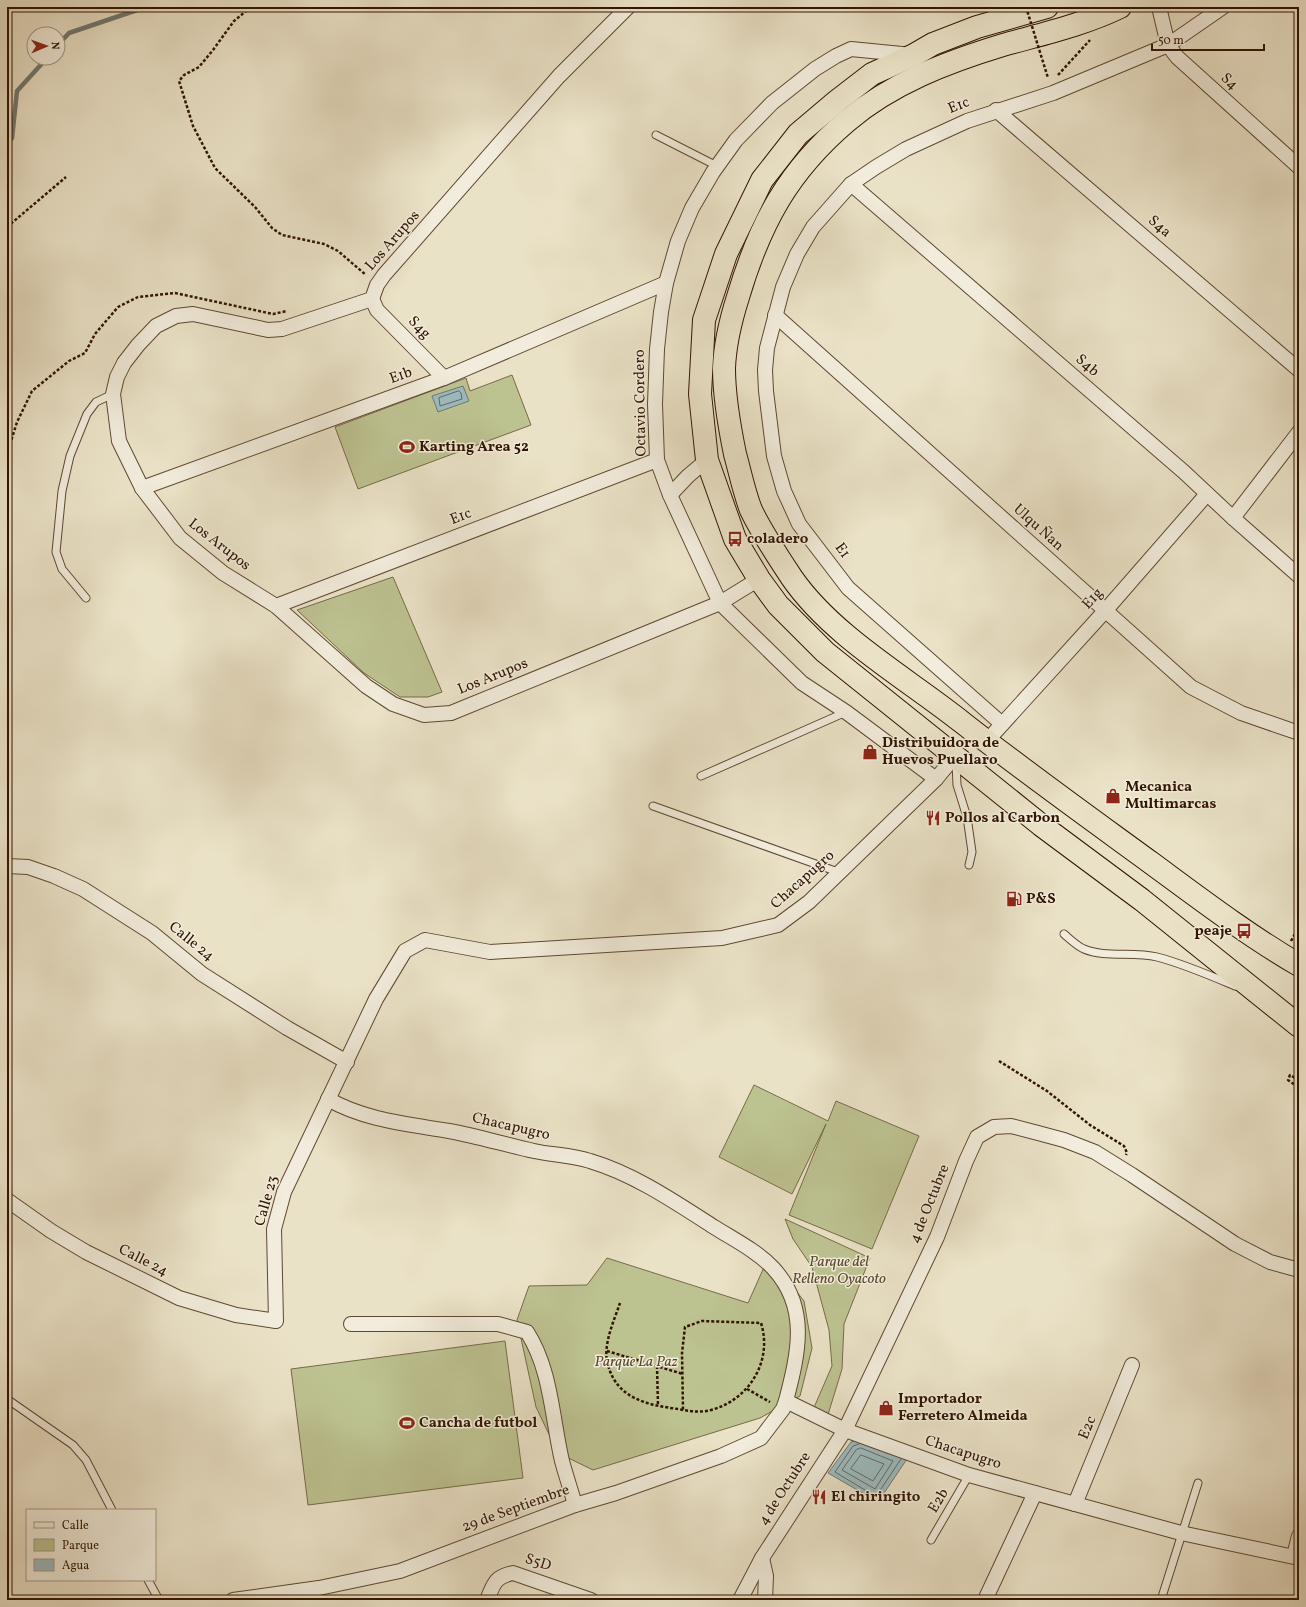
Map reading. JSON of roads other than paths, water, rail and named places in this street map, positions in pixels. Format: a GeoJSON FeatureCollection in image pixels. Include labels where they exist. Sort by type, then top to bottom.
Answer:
{"type":"FeatureCollection","features":[{"type":"Feature","properties":{"kind":"highway"},"geometry":{"type":"LineString","coordinates":[[1047,7],[977,27],[933,44],[914,55],[872,74],[836,101],[798,134],[762,180],[726,254],[704,320],[700,394],[707,460],[735,539],[759,579],[778,605],[825,652],[1041,825],[1142,900],[1258,995],[1299,1026]]}},
{"type":"Feature","properties":{"kind":"highway"},"geometry":{"type":"LineString","coordinates":[[1120,7],[1091,19],[998,47],[911,78],[878,98],[848,120],[804,164],[780,195],[767,218],[746,267],[731,320],[726,347],[724,365],[728,418],[744,486],[752,510],[794,581],[829,619],[878,659],[986,742],[1218,913],[1299,965]]}},
{"type":"Feature","properties":{"kind":"street","name":"Los Arupos"},"geometry":{"type":"LineString","coordinates":[[628,7],[559,76],[384,275],[377,285],[372,300],[282,330],[268,330],[193,314],[176,316],[156,326],[124,363],[117,377],[113,394],[119,441],[142,488],[180,538],[223,573],[276,606],[366,686],[393,704],[424,714],[451,713],[720,603],[759,579]]}},
{"type":"Feature","properties":{"kind":"street","name":"S4"},"geometry":{"type":"LineString","coordinates":[[1159,7],[1168,45],[1177,56],[1299,168]]}},
{"type":"Feature","properties":{"kind":"street","name":"E1c"},"geometry":{"type":"LineString","coordinates":[[774,314],[783,287],[797,254],[813,227],[851,184],[924,139],[996,110],[1053,93],[1168,45],[1224,7]]}},
{"type":"Feature","properties":{"kind":"street","name":"Octavio Cordero"},"geometry":{"type":"LineString","coordinates":[[914,55],[851,49],[836,56],[815,69],[772,103],[736,140],[717,166],[692,208],[678,241],[666,282],[657,350],[655,404],[657,460],[670,494],[720,603],[802,683],[846,712],[936,779]]}},
{"type":"Feature","properties":{"kind":"street","name":"S4a"},"geometry":{"type":"LineString","coordinates":[[996,110],[1299,370]]}},
{"type":"Feature","properties":{"kind":"street","name":"S4b"},"geometry":{"type":"LineString","coordinates":[[851,184],[1178,466],[1233,518],[1299,576]]}},
{"type":"Feature","properties":{"kind":"street","name":"E1b"},"geometry":{"type":"LineString","coordinates":[[142,488],[444,378],[666,282]]}},
{"type":"Feature","properties":{"kind":"street","name":"S4g"},"geometry":{"type":"LineString","coordinates":[[372,300],[377,310],[444,378]]}},
{"type":"Feature","properties":{"kind":"street","name":"Ulqu Ñan"},"geometry":{"type":"LineString","coordinates":[[774,314],[1191,687],[1241,713],[1299,733]]}},
{"type":"Feature","properties":{"kind":"street","name":"E1"},"geometry":{"type":"LineString","coordinates":[[774,314],[765,370],[770,425],[774,456],[782,484],[799,524],[848,588],[1002,724]]}},
{"type":"Feature","properties":{"kind":"street"},"geometry":{"type":"LineString","coordinates":[[1233,518],[1299,432]]}},
{"type":"Feature","properties":{"kind":"street","name":"E1c"},"geometry":{"type":"LineString","coordinates":[[276,606],[657,460]]}},
{"type":"Feature","properties":{"kind":"street"},"geometry":{"type":"LineString","coordinates":[[670,494],[707,460]]}},
{"type":"Feature","properties":{"kind":"street","name":"E1g"},"geometry":{"type":"LineString","coordinates":[[1002,724],[1105,611],[1207,494]]}},
{"type":"Feature","properties":{"kind":"street"},"geometry":{"type":"LineString","coordinates":[[986,742],[1002,724]]}},
{"type":"Feature","properties":{"kind":"street","name":"Chacapugro"},"geometry":{"type":"LineString","coordinates":[[955,756],[936,779],[838,872],[809,902],[778,925],[722,938],[490,952],[425,940],[405,951],[392,972],[376,999],[328,1099],[362,1114],[394,1122],[452,1132],[535,1151],[589,1161],[620,1172],[659,1192],[747,1248],[773,1267],[789,1290],[798,1318],[798,1345],[785,1405],[845,1430],[970,1475],[1181,1533],[1296,1557]]}},
{"type":"Feature","properties":{"kind":"street","name":"Calle 24"},"geometry":{"type":"LineString","coordinates":[[7,866],[28,867],[54,876],[83,889],[152,933],[202,974],[287,1028],[347,1062]]}},
{"type":"Feature","properties":{"kind":"street","name":"Calle 23"},"geometry":{"type":"LineString","coordinates":[[276,1321],[274,1229],[284,1192],[328,1099]]}},
{"type":"Feature","properties":{"kind":"street","name":"4 de Octubre"},"geometry":{"type":"LineString","coordinates":[[740,1600],[762,1558],[845,1430],[937,1237],[966,1161],[977,1137],[994,1127],[1011,1126],[1064,1140],[1095,1152],[1235,1244],[1270,1262],[1299,1270]]}},
{"type":"Feature","properties":{"kind":"street","name":"Calle 24"},"geometry":{"type":"LineString","coordinates":[[7,1200],[51,1231],[80,1248],[179,1298],[236,1315],[276,1321]]}},
{"type":"Feature","properties":{"kind":"street"},"geometry":{"type":"LineString","coordinates":[[351,1324],[498,1324],[527,1332],[539,1354],[553,1410],[562,1461],[575,1505]]}},
{"type":"Feature","properties":{"kind":"street","name":"E2c"},"geometry":{"type":"LineString","coordinates":[[1075,1504],[1132,1365]]}},
{"type":"Feature","properties":{"kind":"street","name":"29 de Septiembre"},"geometry":{"type":"LineString","coordinates":[[233,1600],[318,1588],[400,1571],[575,1505],[616,1493],[720,1456],[761,1438],[785,1405]]}},
{"type":"Feature","properties":{"kind":"street"},"geometry":{"type":"LineString","coordinates":[[984,1600],[1035,1493]]}},
{"type":"Feature","properties":{"kind":"street"},"geometry":{"type":"LineString","coordinates":[[1296,1557],[1299,1536]]}},
{"type":"Feature","properties":{"kind":"street"},"geometry":{"type":"LineString","coordinates":[[762,1558],[766,1576],[765,1600]]}},
{"type":"Feature","properties":{"kind":"street","name":"S5D"},"geometry":{"type":"LineString","coordinates":[[487,1600],[496,1580],[503,1575],[513,1573],[591,1600]]}},
{"type":"Feature","properties":{"kind":"lane"},"geometry":{"type":"LineString","coordinates":[[656,135],[717,166]]}},
{"type":"Feature","properties":{"kind":"lane"},"geometry":{"type":"LineString","coordinates":[[86,598],[62,569],[56,552],[62,491],[70,456],[87,414],[96,402],[113,394]]}},
{"type":"Feature","properties":{"kind":"lane"},"geometry":{"type":"LineString","coordinates":[[701,776],[846,712]]}},
{"type":"Feature","properties":{"kind":"lane"},"geometry":{"type":"LineString","coordinates":[[955,756],[957,785],[967,817],[972,852],[969,865]]}},
{"type":"Feature","properties":{"kind":"lane"},"geometry":{"type":"LineString","coordinates":[[653,806],[838,872]]}},
{"type":"Feature","properties":{"kind":"lane"},"geometry":{"type":"LineString","coordinates":[[1064,934],[1084,949],[1104,953],[1138,953],[1156,956],[1176,962],[1258,995]]}},
{"type":"Feature","properties":{"kind":"lane"},"geometry":{"type":"LineString","coordinates":[[7,1399],[73,1445],[86,1460],[111,1509]]}},
{"type":"Feature","properties":{"kind":"lane","name":"E2b"},"geometry":{"type":"LineString","coordinates":[[931,1540],[970,1475]]}},
{"type":"Feature","properties":{"kind":"lane"},"geometry":{"type":"LineString","coordinates":[[1161,1600],[1198,1482]]}},
{"type":"Feature","properties":{"kind":"lane"},"geometry":{"type":"LineString","coordinates":[[149,1581],[159,1600]]}},
{"type":"Feature","properties":{"kind":"water"},"geometry":{"type":"Polygon","coordinates":[[[463,386],[469,401],[438,412],[432,396],[463,386]]]}},
{"type":"Feature","properties":{"kind":"water"},"geometry":{"type":"Polygon","coordinates":[[[861,1439],[909,1456],[878,1502],[828,1473],[851,1442],[861,1439]]]}},
{"type":"Feature","properties":{"kind":"waterway"},"geometry":{"type":"LineString","coordinates":[[66,36],[69,33],[146,7]]}},
{"type":"Feature","properties":{"kind":"waterway"},"geometry":{"type":"LineString","coordinates":[[7,145],[12,138],[17,91],[40,66]]}},
{"type":"Feature","properties":{"kind":"place","name":"Karting Area 52"},"geometry":{"type":"Point","coordinates":[407,447]}},
{"type":"Feature","properties":{"kind":"place","name":"coladero"},"geometry":{"type":"Point","coordinates":[735,539]}},
{"type":"Feature","properties":{"kind":"place","name":"Distribuidora de Huevos Puellaro"},"geometry":{"type":"Point","coordinates":[870,752]}},
{"type":"Feature","properties":{"kind":"place","name":"Mecanica Multimarcas"},"geometry":{"type":"Point","coordinates":[1113,796]}},
{"type":"Feature","properties":{"kind":"place","name":"Pollos al Carbon"},"geometry":{"type":"Point","coordinates":[933,818]}},
{"type":"Feature","properties":{"kind":"place","name":"P&S"},"geometry":{"type":"Point","coordinates":[1014,899]}},
{"type":"Feature","properties":{"kind":"place","name":"peaje"},"geometry":{"type":"Point","coordinates":[1244,931]}},
{"type":"Feature","properties":{"kind":"place","name":"Importador Ferretero Almeida"},"geometry":{"type":"Point","coordinates":[886,1408]}},
{"type":"Feature","properties":{"kind":"place","name":"Cancha de futbol"},"geometry":{"type":"Point","coordinates":[407,1423]}},
{"type":"Feature","properties":{"kind":"place","name":"El chiringito"},"geometry":{"type":"Point","coordinates":[819,1497]}},
{"type":"Feature","properties":{"kind":"park label","name":"Parque del Relleno Oyacoto"},"geometry":{"type":"Point","coordinates":[839,1270]}},
{"type":"Feature","properties":{"kind":"park label","name":"Parque La Paz"},"geometry":{"type":"Point","coordinates":[636,1362]}}]}
